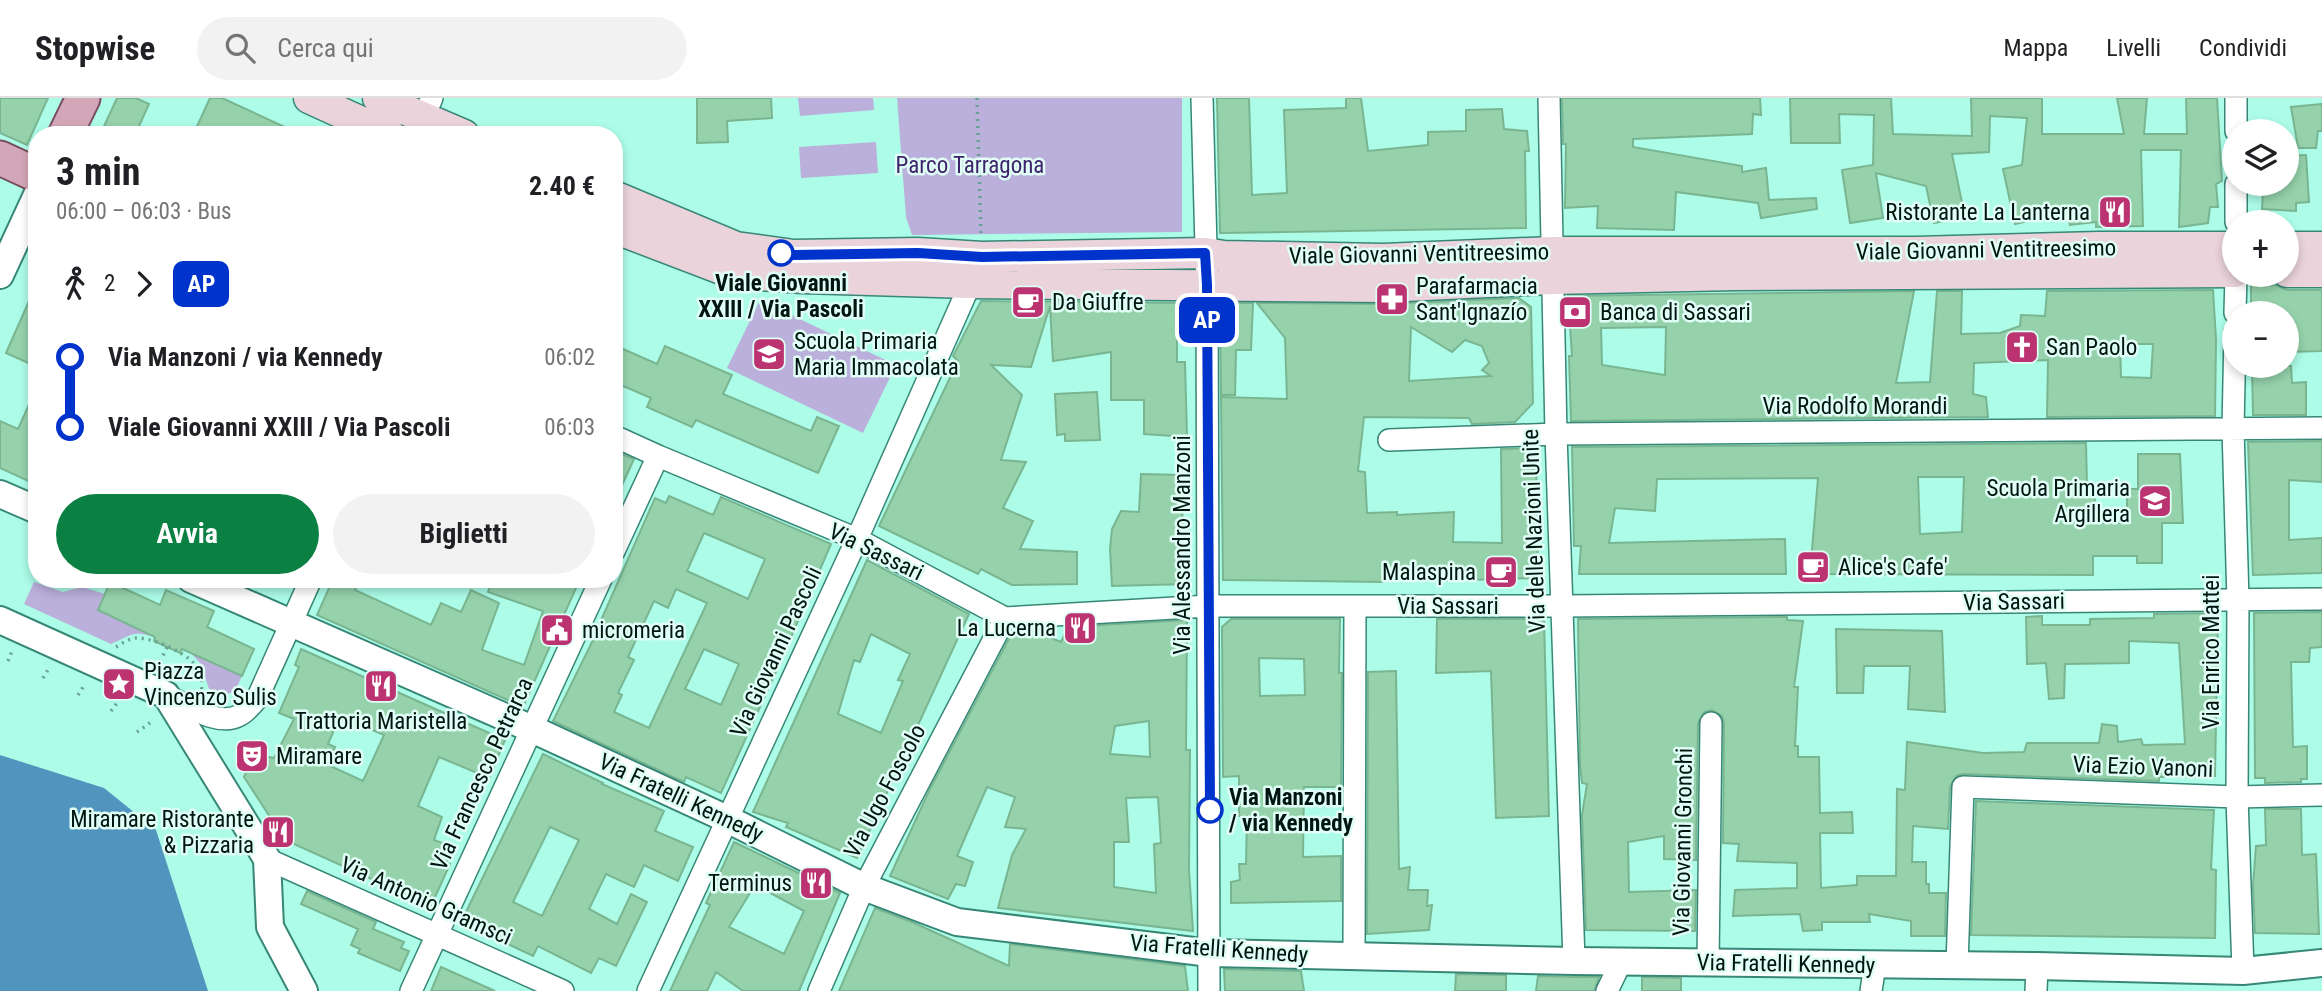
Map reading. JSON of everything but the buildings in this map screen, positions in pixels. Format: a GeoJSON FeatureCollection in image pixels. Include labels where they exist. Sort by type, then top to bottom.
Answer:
{"type":"FeatureCollection","features":[{"type":"Feature","properties":{"kind":"main road"},"geometry":{"type":"LineString","coordinates":[[69,126],[83,98]]}},
{"type":"Feature","properties":{"kind":"main road"},"geometry":{"type":"LineString","coordinates":[[309,98],[370,126]]}},
{"type":"Feature","properties":{"kind":"main road"},"geometry":{"type":"LineString","coordinates":[[378,98],[444,126]]}},
{"type":"Feature","properties":{"kind":"main road"},"geometry":{"type":"LineString","coordinates":[[0,158],[28,171]]}},
{"type":"Feature","properties":{"kind":"main road","name":"Viale Giovanni Ventitreesimo"},"geometry":{"type":"LineString","coordinates":[[623,200],[736,247],[794,255],[918,253],[976,270],[1207,285],[1552,265],[1917,264],[2099,260],[2222,248]]}},
{"type":"Feature","properties":{"kind":"main road","name":"Viale Giovanni Ventitreesimo"},"geometry":{"type":"LineString","coordinates":[[623,231],[732,273],[803,278],[976,270],[1205,253],[1383,273]]}},
{"type":"Feature","properties":{"kind":"main road"},"geometry":{"type":"LineString","coordinates":[[2299,247],[2322,247]]}},
{"type":"Feature","properties":{"kind":"main road","name":"Viale Giovanni Ventitreesimo"},"geometry":{"type":"LineString","coordinates":[[2099,260],[2222,272]]}},
{"type":"Feature","properties":{"kind":"main road"},"geometry":{"type":"LineString","coordinates":[[2299,272],[2322,272]]}},
{"type":"Feature","properties":{"kind":"street","name":"Via Alessandro Manzoni"},"geometry":{"type":"LineString","coordinates":[[1202,98],[1207,285],[1209,991]]}},
{"type":"Feature","properties":{"kind":"street","name":"Via delle Nazioni Unite"},"geometry":{"type":"LineString","coordinates":[[1549,98],[1556,434],[1574,961]]}},
{"type":"Feature","properties":{"kind":"street"},"geometry":{"type":"LineString","coordinates":[[2236,98],[2236,119]]}},
{"type":"Feature","properties":{"kind":"street"},"geometry":{"type":"LineString","coordinates":[[0,275],[28,214]]}},
{"type":"Feature","properties":{"kind":"street","name":"Via Giovanni Pascoli"},"geometry":{"type":"LineString","coordinates":[[648,991],[857,540],[976,270]]}},
{"type":"Feature","properties":{"kind":"street","name":"Via Enrico Mattei"},"geometry":{"type":"LineString","coordinates":[[2234,378],[2238,600],[2237,797],[2243,971]]}},
{"type":"Feature","properties":{"kind":"street","name":"Via Rodolfo Morandi"},"geometry":{"type":"LineString","coordinates":[[1389,440],[1556,434],[2322,428]]}},
{"type":"Feature","properties":{"kind":"street","name":"Via Sassari"},"geometry":{"type":"LineString","coordinates":[[623,440],[857,540],[1005,618],[1209,606],[1563,606],[2322,599]]}},
{"type":"Feature","properties":{"kind":"street"},"geometry":{"type":"LineString","coordinates":[[623,532],[658,456]]}},
{"type":"Feature","properties":{"kind":"street"},"geometry":{"type":"LineString","coordinates":[[0,494],[28,506]]}},
{"type":"Feature","properties":{"kind":"street","name":"Via Fratelli Kennedy"},"geometry":{"type":"LineString","coordinates":[[211,588],[532,729],[727,819],[864,887],[957,922],[1210,953],[1621,962],[1957,965],[2036,979],[2243,971],[2322,963]]}},
{"type":"Feature","properties":{"kind":"street"},"geometry":{"type":"LineString","coordinates":[[0,620],[214,717],[227,720],[242,714],[257,699],[307,588]]}},
{"type":"Feature","properties":{"kind":"street","name":"Via Francesco Petrarca"},"geometry":{"type":"LineString","coordinates":[[411,991],[597,588]]}},
{"type":"Feature","properties":{"kind":"street"},"geometry":{"type":"LineString","coordinates":[[1353,956],[1355,607]]}},
{"type":"Feature","properties":{"kind":"street","name":"Via Ugo Foscolo"},"geometry":{"type":"LineString","coordinates":[[819,991],[864,887],[1005,618]]}},
{"type":"Feature","properties":{"kind":"street"},"geometry":{"type":"LineString","coordinates":[[166,695],[267,859],[270,927],[304,991]]}},
{"type":"Feature","properties":{"kind":"street","name":"Via Giovanni Gronchi"},"geometry":{"type":"LineString","coordinates":[[1708,963],[1712,723]]}},
{"type":"Feature","properties":{"kind":"street","name":"Via Ezio Vanoni"},"geometry":{"type":"LineString","coordinates":[[1957,965],[1963,787],[2237,797],[2322,795]]}},
{"type":"Feature","properties":{"kind":"street","name":"Via Antonio Gramsci"},"geometry":{"type":"LineString","coordinates":[[267,859],[563,991]]}},
{"type":"Feature","properties":{"kind":"street"},"geometry":{"type":"LineString","coordinates":[[1607,991],[1621,962]]}},
{"type":"Feature","properties":{"kind":"street"},"geometry":{"type":"LineString","coordinates":[[1871,991],[1875,965]]}},
{"type":"Feature","properties":{"kind":"path"},"geometry":{"type":"LineString","coordinates":[[976,270],[977,98]]}},
{"type":"Feature","properties":{"kind":"path"},"geometry":{"type":"LineString","coordinates":[[111,649],[138,638],[161,642],[175,648],[191,660],[200,673],[202,692]]}},
{"type":"Feature","properties":{"kind":"path"},"geometry":{"type":"LineString","coordinates":[[158,666],[168,645]]}},
{"type":"Feature","properties":{"kind":"path"},"geometry":{"type":"LineString","coordinates":[[8,661],[15,646]]}},
{"type":"Feature","properties":{"kind":"path"},"geometry":{"type":"LineString","coordinates":[[43,678],[51,663]]}},
{"type":"Feature","properties":{"kind":"path"},"geometry":{"type":"LineString","coordinates":[[78,695],[88,679]]}},
{"type":"Feature","properties":{"kind":"path"},"geometry":{"type":"LineString","coordinates":[[115,692],[130,703]]}},
{"type":"Feature","properties":{"kind":"path"},"geometry":{"type":"LineString","coordinates":[[111,711],[122,697]]}},
{"type":"Feature","properties":{"kind":"path"},"geometry":{"type":"LineString","coordinates":[[137,732],[152,718],[160,727]]}},
{"type":"Feature","properties":{"kind":"green space"},"geometry":{"type":"Polygon","coordinates":[[[798,98],[873,98],[874,110],[800,116],[798,98]]]}},
{"type":"Feature","properties":{"kind":"green space","name":"Parco Tarragona"},"geometry":{"type":"Polygon","coordinates":[[[897,98],[1182,98],[1182,232],[912,235],[906,217],[897,98]]]}},
{"type":"Feature","properties":{"kind":"green space"},"geometry":{"type":"Polygon","coordinates":[[[876,142],[878,173],[801,178],[799,147],[876,142]]]}},
{"type":"Feature","properties":{"kind":"green space"},"geometry":{"type":"Polygon","coordinates":[[[760,300],[896,365],[863,433],[727,368],[760,300]]]}},
{"type":"Feature","properties":{"kind":"green space"},"geometry":{"type":"Polygon","coordinates":[[[31,588],[51,588],[63,592],[85,588],[105,594],[98,610],[155,637],[136,634],[111,644],[24,604],[31,588]]]}},
{"type":"Feature","properties":{"kind":"green space"},"geometry":{"type":"Polygon","coordinates":[[[190,652],[242,676],[235,691],[223,696],[209,689],[201,664],[190,652]]]}},
{"type":"Feature","properties":{"kind":"water"},"geometry":{"type":"Polygon","coordinates":[[[0,755],[104,788],[156,830],[208,991],[0,991],[0,755]]]}},
{"type":"Feature","properties":{"kind":"bus line","name":"AP"},"geometry":{"type":"LineString","coordinates":[[781,253],[918,253],[982,257],[1205,253],[1210,810]]}},
{"type":"Feature","properties":{"kind":"place","name":"Ristorante La Lanterna"},"geometry":{"type":"Point","coordinates":[2115,212]}},
{"type":"Feature","properties":{"kind":"place","name":"Viale Giovanni XXIII / Via Pascoli"},"geometry":{"type":"Point","coordinates":[781,253]}},
{"type":"Feature","properties":{"kind":"place","name":"Parafarmacia Sant'Ignazío"},"geometry":{"type":"Point","coordinates":[1392,299]}},
{"type":"Feature","properties":{"kind":"place","name":"Da Giuffre"},"geometry":{"type":"Point","coordinates":[1028,302]}},
{"type":"Feature","properties":{"kind":"place","name":"Banca di Sassari"},"geometry":{"type":"Point","coordinates":[1575,312]}},
{"type":"Feature","properties":{"kind":"place","name":"San Paolo"},"geometry":{"type":"Point","coordinates":[2022,347]}},
{"type":"Feature","properties":{"kind":"place","name":"Scuola Primaria Maria Immacolata"},"geometry":{"type":"Point","coordinates":[769,354]}},
{"type":"Feature","properties":{"kind":"place","name":"Scuola Primaria Argillera"},"geometry":{"type":"Point","coordinates":[2155,501]}},
{"type":"Feature","properties":{"kind":"place","name":"Alice's Cafe'"},"geometry":{"type":"Point","coordinates":[1813,567]}},
{"type":"Feature","properties":{"kind":"place","name":"Malaspina"},"geometry":{"type":"Point","coordinates":[1501,572]}},
{"type":"Feature","properties":{"kind":"place","name":"La Lucerna"},"geometry":{"type":"Point","coordinates":[1080,628]}},
{"type":"Feature","properties":{"kind":"place","name":"micromeria"},"geometry":{"type":"Point","coordinates":[557,630]}},
{"type":"Feature","properties":{"kind":"place","name":"Piazza Vincenzo Sulis"},"geometry":{"type":"Point","coordinates":[119,684]}},
{"type":"Feature","properties":{"kind":"place","name":"Trattoria Maristella"},"geometry":{"type":"Point","coordinates":[381,686]}},
{"type":"Feature","properties":{"kind":"place","name":"Miramare"},"geometry":{"type":"Point","coordinates":[252,756]}},
{"type":"Feature","properties":{"kind":"place","name":"Via Manzoni / via Kennedy"},"geometry":{"type":"Point","coordinates":[1210,810]}},
{"type":"Feature","properties":{"kind":"place","name":"Miramare Ristorante & Pizzaria"},"geometry":{"type":"Point","coordinates":[278,832]}},
{"type":"Feature","properties":{"kind":"place","name":"Terminus"},"geometry":{"type":"Point","coordinates":[816,883]}}]}
